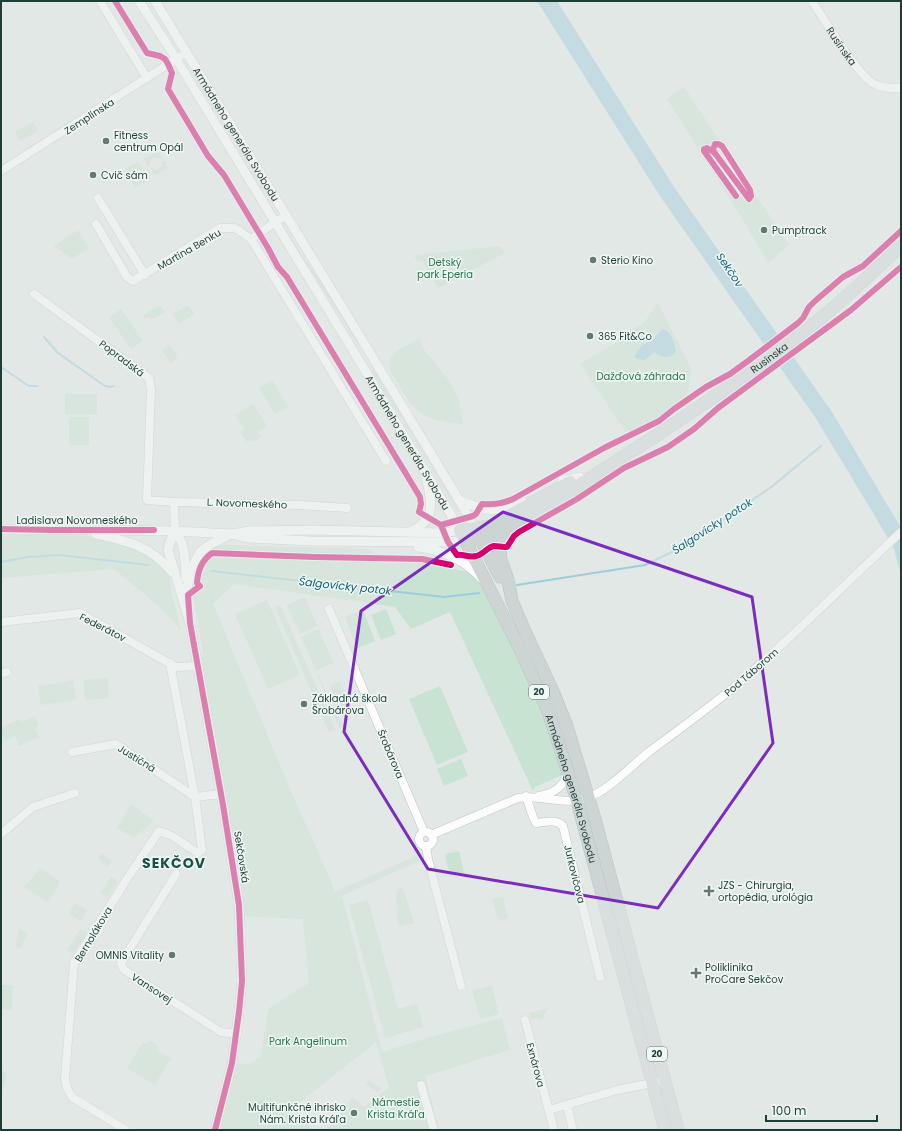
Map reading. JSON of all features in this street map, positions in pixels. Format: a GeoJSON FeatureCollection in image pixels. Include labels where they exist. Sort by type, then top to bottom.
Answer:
{"type":"FeatureCollection","features":[{"type":"Feature","properties":{"kind":"main road","name":"Rusínska"},"geometry":{"type":"LineString","coordinates":[[519,523],[652,439],[754,370],[840,302],[901,246]]}},
{"type":"Feature","properties":{"kind":"main road","name":"Rusínska"},"geometry":{"type":"LineString","coordinates":[[477,533],[580,476],[625,455]]}},
{"type":"Feature","properties":{"kind":"main road"},"geometry":{"type":"LineString","coordinates":[[462,535],[477,533],[493,536],[519,523]]}},
{"type":"Feature","properties":{"kind":"main road","name":"Armádneho generála Svobodu"},"geometry":{"type":"LineString","coordinates":[[519,523],[508,532],[504,540],[500,553],[501,560],[508,580],[512,601],[567,726],[589,798],[678,1130]]}},
{"type":"Feature","properties":{"kind":"main road"},"geometry":{"type":"LineString","coordinates":[[477,533],[512,601]]}},
{"type":"Feature","properties":{"kind":"main road","name":"Armádneho generála Svobodu"},"geometry":{"type":"LineString","coordinates":[[462,535],[520,649],[548,711],[577,801],[665,1130]]}},
{"type":"Feature","properties":{"kind":"street"},"geometry":{"type":"LineString","coordinates":[[100,1],[147,78]]}},
{"type":"Feature","properties":{"kind":"street","name":"Armádneho generála Svobodu"},"geometry":{"type":"LineString","coordinates":[[139,1],[176,59],[424,469],[462,535]]}},
{"type":"Feature","properties":{"kind":"street","name":"Armádneho generála Svobodu"},"geometry":{"type":"LineString","coordinates":[[155,1],[459,500],[477,533]]}},
{"type":"Feature","properties":{"kind":"street","name":"Rusínska"},"geometry":{"type":"LineString","coordinates":[[812,1],[854,63],[867,79],[875,85],[885,88],[901,88]]}},
{"type":"Feature","properties":{"kind":"street"},"geometry":{"type":"LineString","coordinates":[[176,59],[187,52]]}},
{"type":"Feature","properties":{"kind":"street","name":"Zemplínska"},"geometry":{"type":"LineString","coordinates":[[1,171],[176,59]]}},
{"type":"Feature","properties":{"kind":"street"},"geometry":{"type":"LineString","coordinates":[[98,198],[145,275]]}},
{"type":"Feature","properties":{"kind":"street"},"geometry":{"type":"LineString","coordinates":[[286,215],[251,239],[386,461]]}},
{"type":"Feature","properties":{"kind":"street","name":"Martina Benku"},"geometry":{"type":"LineString","coordinates":[[96,224],[127,277],[133,281],[220,228],[235,228],[251,239]]}},
{"type":"Feature","properties":{"kind":"street","name":"Popradská"},"geometry":{"type":"LineString","coordinates":[[34,294],[149,378],[151,389],[146,500]]}},
{"type":"Feature","properties":{"kind":"street"},"geometry":{"type":"LineString","coordinates":[[407,533],[417,529],[424,523],[429,514],[431,496],[424,469]]}},
{"type":"Feature","properties":{"kind":"street"},"geometry":{"type":"LineString","coordinates":[[459,500],[480,509],[495,511],[517,506],[562,481],[580,476]]}},
{"type":"Feature","properties":{"kind":"street","name":"L. Novomeského"},"geometry":{"type":"LineString","coordinates":[[146,500],[174,502],[299,504],[347,508]]}},
{"type":"Feature","properties":{"kind":"street"},"geometry":{"type":"LineString","coordinates":[[174,502],[175,531]]}},
{"type":"Feature","properties":{"kind":"street","name":"Ladislava Novomeského"},"geometry":{"type":"LineString","coordinates":[[1,529],[175,531],[231,534],[249,538],[369,542],[448,542],[462,535]]}},
{"type":"Feature","properties":{"kind":"street","name":"Ladislava Novomeského"},"geometry":{"type":"LineString","coordinates":[[231,534],[250,531],[311,530],[444,533],[462,535]]}},
{"type":"Feature","properties":{"kind":"street"},"geometry":{"type":"LineString","coordinates":[[71,531],[96,534],[129,542],[149,550],[166,564],[176,576]]}},
{"type":"Feature","properties":{"kind":"street","name":"Sekčovská"},"geometry":{"type":"LineString","coordinates":[[190,623],[183,543],[181,537],[175,531],[168,550],[190,623],[221,794],[239,905],[242,981],[237,1034],[232,1063],[215,1130]]}},
{"type":"Feature","properties":{"kind":"street","name":"Pod Táborom"},"geometry":{"type":"LineString","coordinates":[[577,801],[589,798],[604,789],[740,682],[901,532]]}},
{"type":"Feature","properties":{"kind":"street","name":"Sekčovská"},"geometry":{"type":"LineString","coordinates":[[188,591],[192,567],[200,552],[209,545],[231,534]]}},
{"type":"Feature","properties":{"kind":"street"},"geometry":{"type":"LineString","coordinates":[[369,542],[429,548],[447,554],[476,572],[490,588]]}},
{"type":"Feature","properties":{"kind":"street","name":"Šrobárova"},"geometry":{"type":"LineString","coordinates":[[329,609],[428,834]]}},
{"type":"Feature","properties":{"kind":"street","name":"Federátov"},"geometry":{"type":"LineString","coordinates":[[1,622],[80,613],[176,667],[198,666]]}},
{"type":"Feature","properties":{"kind":"street"},"geometry":{"type":"LineString","coordinates":[[170,663],[195,797],[221,794]]}},
{"type":"Feature","properties":{"kind":"street","name":"Justičná"},"geometry":{"type":"LineString","coordinates":[[72,752],[116,744],[195,797]]}},
{"type":"Feature","properties":{"kind":"street"},"geometry":{"type":"LineString","coordinates":[[461,986],[428,858],[426,846],[432,842],[428,834],[518,798],[551,792],[560,787],[565,781],[567,768]]}},
{"type":"Feature","properties":{"kind":"street"},"geometry":{"type":"LineString","coordinates":[[1,834],[33,807],[75,793]]}},
{"type":"Feature","properties":{"kind":"street","name":"Bernolákova"},"geometry":{"type":"LineString","coordinates":[[126,1130],[72,1097],[67,1088],[65,1078],[74,963],[159,831],[172,836],[198,853],[202,850],[195,797]]}},
{"type":"Feature","properties":{"kind":"street"},"geometry":{"type":"LineString","coordinates":[[530,797],[566,802],[577,801]]}},
{"type":"Feature","properties":{"kind":"street","name":"Jurkovičova"},"geometry":{"type":"LineString","coordinates":[[530,797],[533,817],[536,822],[556,821],[563,826],[600,977]]}},
{"type":"Feature","properties":{"kind":"street","name":"Vansovej"},"geometry":{"type":"LineString","coordinates":[[176,874],[121,963],[122,969],[221,1032],[237,1034]]}},
{"type":"Feature","properties":{"kind":"street","name":"Exnárova"},"geometry":{"type":"LineString","coordinates":[[525,1020],[554,1130]]}},
{"type":"Feature","properties":{"kind":"street"},"geometry":{"type":"LineString","coordinates":[[549,1110],[618,1090],[651,1082],[664,1082]]}},
{"type":"Feature","properties":{"kind":"street"},"geometry":{"type":"LineString","coordinates":[[421,1085],[434,1130]]}},
{"type":"Feature","properties":{"kind":"street"},"geometry":{"type":"LineString","coordinates":[[567,1105],[573,1130]]}},
{"type":"Feature","properties":{"kind":"highlighted area"},"geometry":{"type":"Polygon","coordinates":[[[503,512],[752,597],[773,743],[658,908],[428,869],[344,732],[361,611],[503,512]]]}},
{"type":"Feature","properties":{"kind":"green space"},"geometry":{"type":"Polygon","coordinates":[[[684,87],[789,245],[768,263],[740,215],[667,99],[684,87]]]}},
{"type":"Feature","properties":{"kind":"green space"},"geometry":{"type":"Polygon","coordinates":[[[33,122],[38,131],[20,141],[15,132],[33,122]]]}},
{"type":"Feature","properties":{"kind":"green space"},"geometry":{"type":"Polygon","coordinates":[[[158,151],[162,157],[160,159],[155,157],[153,158],[148,166],[144,159],[158,151]]]}},
{"type":"Feature","properties":{"kind":"green space"},"geometry":{"type":"Polygon","coordinates":[[[164,161],[168,168],[154,176],[151,169],[153,168],[156,170],[162,166],[162,162],[164,161]]]}},
{"type":"Feature","properties":{"kind":"green space"},"geometry":{"type":"Polygon","coordinates":[[[138,162],[143,169],[140,170],[135,168],[128,177],[124,170],[138,162]]]}},
{"type":"Feature","properties":{"kind":"green space"},"geometry":{"type":"Polygon","coordinates":[[[144,173],[148,180],[135,188],[131,181],[133,180],[139,182],[143,178],[142,174],[144,173]]]}},
{"type":"Feature","properties":{"kind":"green space"},"geometry":{"type":"Polygon","coordinates":[[[78,230],[89,248],[72,259],[54,246],[78,230]]]}},
{"type":"Feature","properties":{"kind":"green space"},"geometry":{"type":"Polygon","coordinates":[[[288,235],[321,281],[360,345],[358,344],[288,235]]]}},
{"type":"Feature","properties":{"kind":"green space","name":"Detský park Eperia"},"geometry":{"type":"Polygon","coordinates":[[[500,246],[505,253],[438,288],[423,262],[417,261],[414,255],[500,246]]]}},
{"type":"Feature","properties":{"kind":"green space","name":"Dažďová záhrada"},"geometry":{"type":"Polygon","coordinates":[[[658,303],[691,368],[689,387],[685,396],[656,419],[626,432],[580,364],[622,339],[621,336],[644,323],[658,303]]]}},
{"type":"Feature","properties":{"kind":"green space"},"geometry":{"type":"Polygon","coordinates":[[[160,305],[165,312],[151,320],[149,317],[145,319],[143,315],[160,305]]]}},
{"type":"Feature","properties":{"kind":"green space"},"geometry":{"type":"Polygon","coordinates":[[[188,305],[194,314],[179,324],[173,314],[188,305]]]}},
{"type":"Feature","properties":{"kind":"green space"},"geometry":{"type":"Polygon","coordinates":[[[121,309],[143,341],[131,349],[109,317],[121,309]]]}},
{"type":"Feature","properties":{"kind":"green space"},"geometry":{"type":"Polygon","coordinates":[[[419,339],[425,351],[448,379],[458,397],[463,424],[433,419],[420,412],[406,397],[390,370],[390,361],[392,357],[402,348],[419,339]]]}},
{"type":"Feature","properties":{"kind":"green space"},"geometry":{"type":"Polygon","coordinates":[[[170,345],[178,358],[170,363],[162,350],[170,345]]]}},
{"type":"Feature","properties":{"kind":"green space"},"geometry":{"type":"Polygon","coordinates":[[[373,368],[459,511],[458,512],[373,374],[373,368]]]}},
{"type":"Feature","properties":{"kind":"green space"},"geometry":{"type":"Polygon","coordinates":[[[272,380],[288,407],[275,414],[259,388],[272,380]]]}},
{"type":"Feature","properties":{"kind":"green space"},"geometry":{"type":"Polygon","coordinates":[[[65,394],[97,394],[97,415],[65,414],[65,394]]]}},
{"type":"Feature","properties":{"kind":"green space"},"geometry":{"type":"Polygon","coordinates":[[[253,404],[267,426],[258,432],[261,437],[253,442],[251,439],[247,442],[240,432],[244,429],[235,415],[253,404]]]}},
{"type":"Feature","properties":{"kind":"green space"},"geometry":{"type":"Polygon","coordinates":[[[69,417],[89,417],[89,445],[69,445],[69,417]]]}},
{"type":"Feature","properties":{"kind":"green space"},"geometry":{"type":"Polygon","coordinates":[[[1,526],[106,538],[141,549],[168,568],[171,591],[181,630],[159,606],[114,569],[1,578],[1,526]]]}},
{"type":"Feature","properties":{"kind":"green space"},"geometry":{"type":"Polygon","coordinates":[[[221,545],[368,549],[376,554],[469,572],[492,593],[556,737],[566,773],[535,787],[533,791],[450,612],[411,629],[395,607],[234,584],[213,604],[293,796],[332,883],[334,892],[416,856],[419,861],[342,896],[382,1052],[441,1034],[502,1018],[510,1050],[425,1076],[439,1130],[326,1130],[352,1097],[364,1107],[389,1087],[376,1042],[294,1107],[312,1130],[218,1130],[232,1063],[250,1064],[260,1057],[269,1008],[309,983],[303,919],[241,916],[198,668],[203,653],[191,587],[198,561],[210,549],[221,545]]]}},
{"type":"Feature","properties":{"kind":"green space"},"geometry":{"type":"Polygon","coordinates":[[[305,597],[317,626],[300,634],[287,605],[305,597]]]}},
{"type":"Feature","properties":{"kind":"green space"},"geometry":{"type":"Polygon","coordinates":[[[267,600],[300,675],[268,689],[235,614],[267,600]]]}},
{"type":"Feature","properties":{"kind":"green space"},"geometry":{"type":"Polygon","coordinates":[[[280,605],[335,729],[329,732],[275,607],[280,605]]]}},
{"type":"Feature","properties":{"kind":"green space"},"geometry":{"type":"Polygon","coordinates":[[[386,609],[396,634],[381,640],[371,615],[386,609]]]}},
{"type":"Feature","properties":{"kind":"green space"},"geometry":{"type":"Polygon","coordinates":[[[363,610],[375,641],[357,648],[345,617],[363,610]]]}},
{"type":"Feature","properties":{"kind":"green space"},"geometry":{"type":"Polygon","coordinates":[[[319,629],[333,663],[316,670],[301,637],[319,629]]]}},
{"type":"Feature","properties":{"kind":"green space"},"geometry":{"type":"Polygon","coordinates":[[[319,675],[337,717],[339,717],[343,727],[339,728],[318,676],[319,675]]]}},
{"type":"Feature","properties":{"kind":"green space"},"geometry":{"type":"Polygon","coordinates":[[[108,678],[109,698],[85,700],[84,680],[108,678]]]}},
{"type":"Feature","properties":{"kind":"green space"},"geometry":{"type":"Polygon","coordinates":[[[73,680],[76,700],[41,705],[38,686],[73,680]]]}},
{"type":"Feature","properties":{"kind":"green space"},"geometry":{"type":"Polygon","coordinates":[[[340,682],[353,713],[342,717],[330,686],[340,682]]]}},
{"type":"Feature","properties":{"kind":"green space"},"geometry":{"type":"Polygon","coordinates":[[[440,686],[468,752],[437,765],[409,699],[440,686]]]}},
{"type":"Feature","properties":{"kind":"green space"},"geometry":{"type":"Polygon","coordinates":[[[35,716],[39,726],[35,728],[39,737],[19,746],[15,736],[5,741],[1,732],[1,727],[20,719],[22,722],[35,716]]]}},
{"type":"Feature","properties":{"kind":"green space"},"geometry":{"type":"Polygon","coordinates":[[[461,759],[468,776],[444,786],[437,769],[461,759]]]}},
{"type":"Feature","properties":{"kind":"green space"},"geometry":{"type":"Polygon","coordinates":[[[131,804],[154,821],[134,838],[117,828],[131,804]]]}},
{"type":"Feature","properties":{"kind":"green space"},"geometry":{"type":"Polygon","coordinates":[[[459,851],[464,872],[450,876],[445,854],[459,851]]]}},
{"type":"Feature","properties":{"kind":"green space"},"geometry":{"type":"Polygon","coordinates":[[[102,853],[112,862],[107,867],[98,858],[102,853]]]}},
{"type":"Feature","properties":{"kind":"green space"},"geometry":{"type":"Polygon","coordinates":[[[41,868],[60,882],[48,903],[24,887],[41,868]]]}},
{"type":"Feature","properties":{"kind":"green space"},"geometry":{"type":"Polygon","coordinates":[[[111,877],[118,881],[108,897],[101,893],[111,877]]]}},
{"type":"Feature","properties":{"kind":"green space"},"geometry":{"type":"Polygon","coordinates":[[[401,888],[404,891],[414,923],[398,927],[396,893],[398,889],[401,888]]]}},
{"type":"Feature","properties":{"kind":"green space"},"geometry":{"type":"Polygon","coordinates":[[[503,897],[508,918],[501,921],[496,915],[492,899],[503,897]]]}},
{"type":"Feature","properties":{"kind":"green space"},"geometry":{"type":"Polygon","coordinates":[[[368,900],[398,1009],[417,1004],[423,1027],[385,1038],[349,905],[368,900]]]}},
{"type":"Feature","properties":{"kind":"green space"},"geometry":{"type":"Polygon","coordinates":[[[75,903],[87,910],[81,921],[69,914],[75,903]]]}},
{"type":"Feature","properties":{"kind":"green space"},"geometry":{"type":"Polygon","coordinates":[[[20,928],[28,934],[20,949],[15,946],[20,928]]]}},
{"type":"Feature","properties":{"kind":"green space"},"geometry":{"type":"Polygon","coordinates":[[[80,929],[87,933],[73,954],[67,950],[80,929]]]}},
{"type":"Feature","properties":{"kind":"green space"},"geometry":{"type":"Polygon","coordinates":[[[1,985],[13,985],[12,1010],[1,1009],[1,985]]]}},
{"type":"Feature","properties":{"kind":"green space"},"geometry":{"type":"Polygon","coordinates":[[[492,985],[499,1014],[480,1019],[472,991],[492,985]]]}},
{"type":"Feature","properties":{"kind":"green space"},"geometry":{"type":"Polygon","coordinates":[[[548,1008],[542,1020],[537,1018],[531,1020],[529,1013],[548,1008]]]}},
{"type":"Feature","properties":{"kind":"green space"},"geometry":{"type":"Polygon","coordinates":[[[149,1041],[158,1046],[156,1050],[171,1058],[155,1085],[127,1068],[143,1042],[147,1045],[149,1041]]]}},
{"type":"Feature","properties":{"kind":"green space"},"geometry":{"type":"Polygon","coordinates":[[[1,1071],[7,1072],[2,1095],[1,1094],[1,1071]]]}},
{"type":"Feature","properties":{"kind":"green space"},"geometry":{"type":"Polygon","coordinates":[[[368,1080],[381,1088],[378,1092],[366,1084],[368,1080]]]}},
{"type":"Feature","properties":{"kind":"water","name":"Sekčov"},"geometry":{"type":"Polygon","coordinates":[[[537,1],[557,1],[674,187],[832,412],[901,528],[901,576],[891,543],[817,420],[660,196],[537,1]]]}},
{"type":"Feature","properties":{"kind":"water"},"geometry":{"type":"Polygon","coordinates":[[[662,329],[668,332],[674,341],[676,352],[665,357],[654,352],[645,360],[636,359],[635,356],[640,348],[647,342],[653,340],[662,329]]]}},
{"type":"Feature","properties":{"kind":"waterway"},"geometry":{"type":"LineString","coordinates":[[44,337],[58,353],[105,386],[114,386]]}},
{"type":"Feature","properties":{"kind":"waterway"},"geometry":{"type":"LineString","coordinates":[[1,367],[29,386],[37,386]]}},
{"type":"Feature","properties":{"kind":"waterway","name":"Šalgovícky potok"},"geometry":{"type":"LineString","coordinates":[[517,585],[645,565],[682,547],[770,488],[821,446]]}},
{"type":"Feature","properties":{"kind":"waterway","name":"Šalgovícky potok"},"geometry":{"type":"LineString","coordinates":[[1,562],[28,557],[60,555],[148,565]]}},
{"type":"Feature","properties":{"kind":"waterway","name":"Šalgovícky potok"},"geometry":{"type":"LineString","coordinates":[[212,571],[444,597],[479,593]]}},
{"type":"Feature","properties":{"kind":"waterway"},"geometry":{"type":"LineString","coordinates":[[263,1105],[261,1106],[263,1113]]}},
{"type":"Feature","properties":{"kind":"cycle path"},"geometry":{"type":"LineString","coordinates":[[115,1],[147,53],[160,56],[165,59],[172,73],[168,89],[208,156],[224,175],[278,267],[287,277],[420,497],[421,504],[419,512],[441,525],[448,542],[457,555],[473,556],[481,554],[494,546],[507,547],[514,536],[519,532],[577,499],[624,468],[668,447],[694,429],[718,408],[851,310],[901,267]]}},
{"type":"Feature","properties":{"kind":"cycle path"},"geometry":{"type":"LineString","coordinates":[[715,144],[722,146],[750,190],[751,196],[749,199],[714,152],[713,150],[715,144]]}},
{"type":"Feature","properties":{"kind":"cycle path"},"geometry":{"type":"LineString","coordinates":[[715,153],[707,148],[704,149],[736,196]]}},
{"type":"Feature","properties":{"kind":"cycle path"},"geometry":{"type":"LineString","coordinates":[[441,525],[473,516],[482,504],[498,504],[513,499],[604,448],[659,421],[706,387],[730,374],[798,323],[815,301],[843,277],[863,266],[901,231]]}},
{"type":"Feature","properties":{"kind":"cycle path"},"geometry":{"type":"LineString","coordinates":[[1,529],[154,530]]}},
{"type":"Feature","properties":{"kind":"cycle path"},"geometry":{"type":"LineString","coordinates":[[215,1130],[232,1063],[239,1012],[242,981],[239,905],[223,805],[190,623],[188,595],[200,586],[197,583],[199,570],[205,559],[212,553],[422,559],[451,565]]}},
{"type":"Feature","properties":{"kind":"place","name":"Fitness centrum Opál"},"geometry":{"type":"Point","coordinates":[106,141]}},
{"type":"Feature","properties":{"kind":"place","name":"Cvič sám"},"geometry":{"type":"Point","coordinates":[93,175]}},
{"type":"Feature","properties":{"kind":"place","name":"Pumptrack"},"geometry":{"type":"Point","coordinates":[764,230]}},
{"type":"Feature","properties":{"kind":"place","name":"Sterio Kino"},"geometry":{"type":"Point","coordinates":[593,260]}},
{"type":"Feature","properties":{"kind":"place","name":"365 Fit&Co"},"geometry":{"type":"Point","coordinates":[590,336]}},
{"type":"Feature","properties":{"kind":"place","name":"Základná škola Šrobárova"},"geometry":{"type":"Point","coordinates":[304,704]}},
{"type":"Feature","properties":{"kind":"place","name":"JZS - Chirurgia, ortopédia, urológia"},"geometry":{"type":"Point","coordinates":[709,891]}},
{"type":"Feature","properties":{"kind":"place","name":"OMNIS Vitality"},"geometry":{"type":"Point","coordinates":[172,955]}},
{"type":"Feature","properties":{"kind":"place","name":"Poliklinika ProCare Sekčov"},"geometry":{"type":"Point","coordinates":[696,973]}},
{"type":"Feature","properties":{"kind":"place","name":"Multifunkčné ihrisko Nám. Krista Kráľa"},"geometry":{"type":"Point","coordinates":[354,1113]}},
{"type":"Feature","properties":{"kind":"district","name":"SEKČOV"},"geometry":{"type":"Point","coordinates":[174,863]}},
{"type":"Feature","properties":{"kind":"park label","name":"Park Angelinum"},"geometry":{"type":"Point","coordinates":[308,1041]}},
{"type":"Feature","properties":{"kind":"park label","name":"Námestie Krista Kráľa"},"geometry":{"type":"Point","coordinates":[396,1108]}}]}
